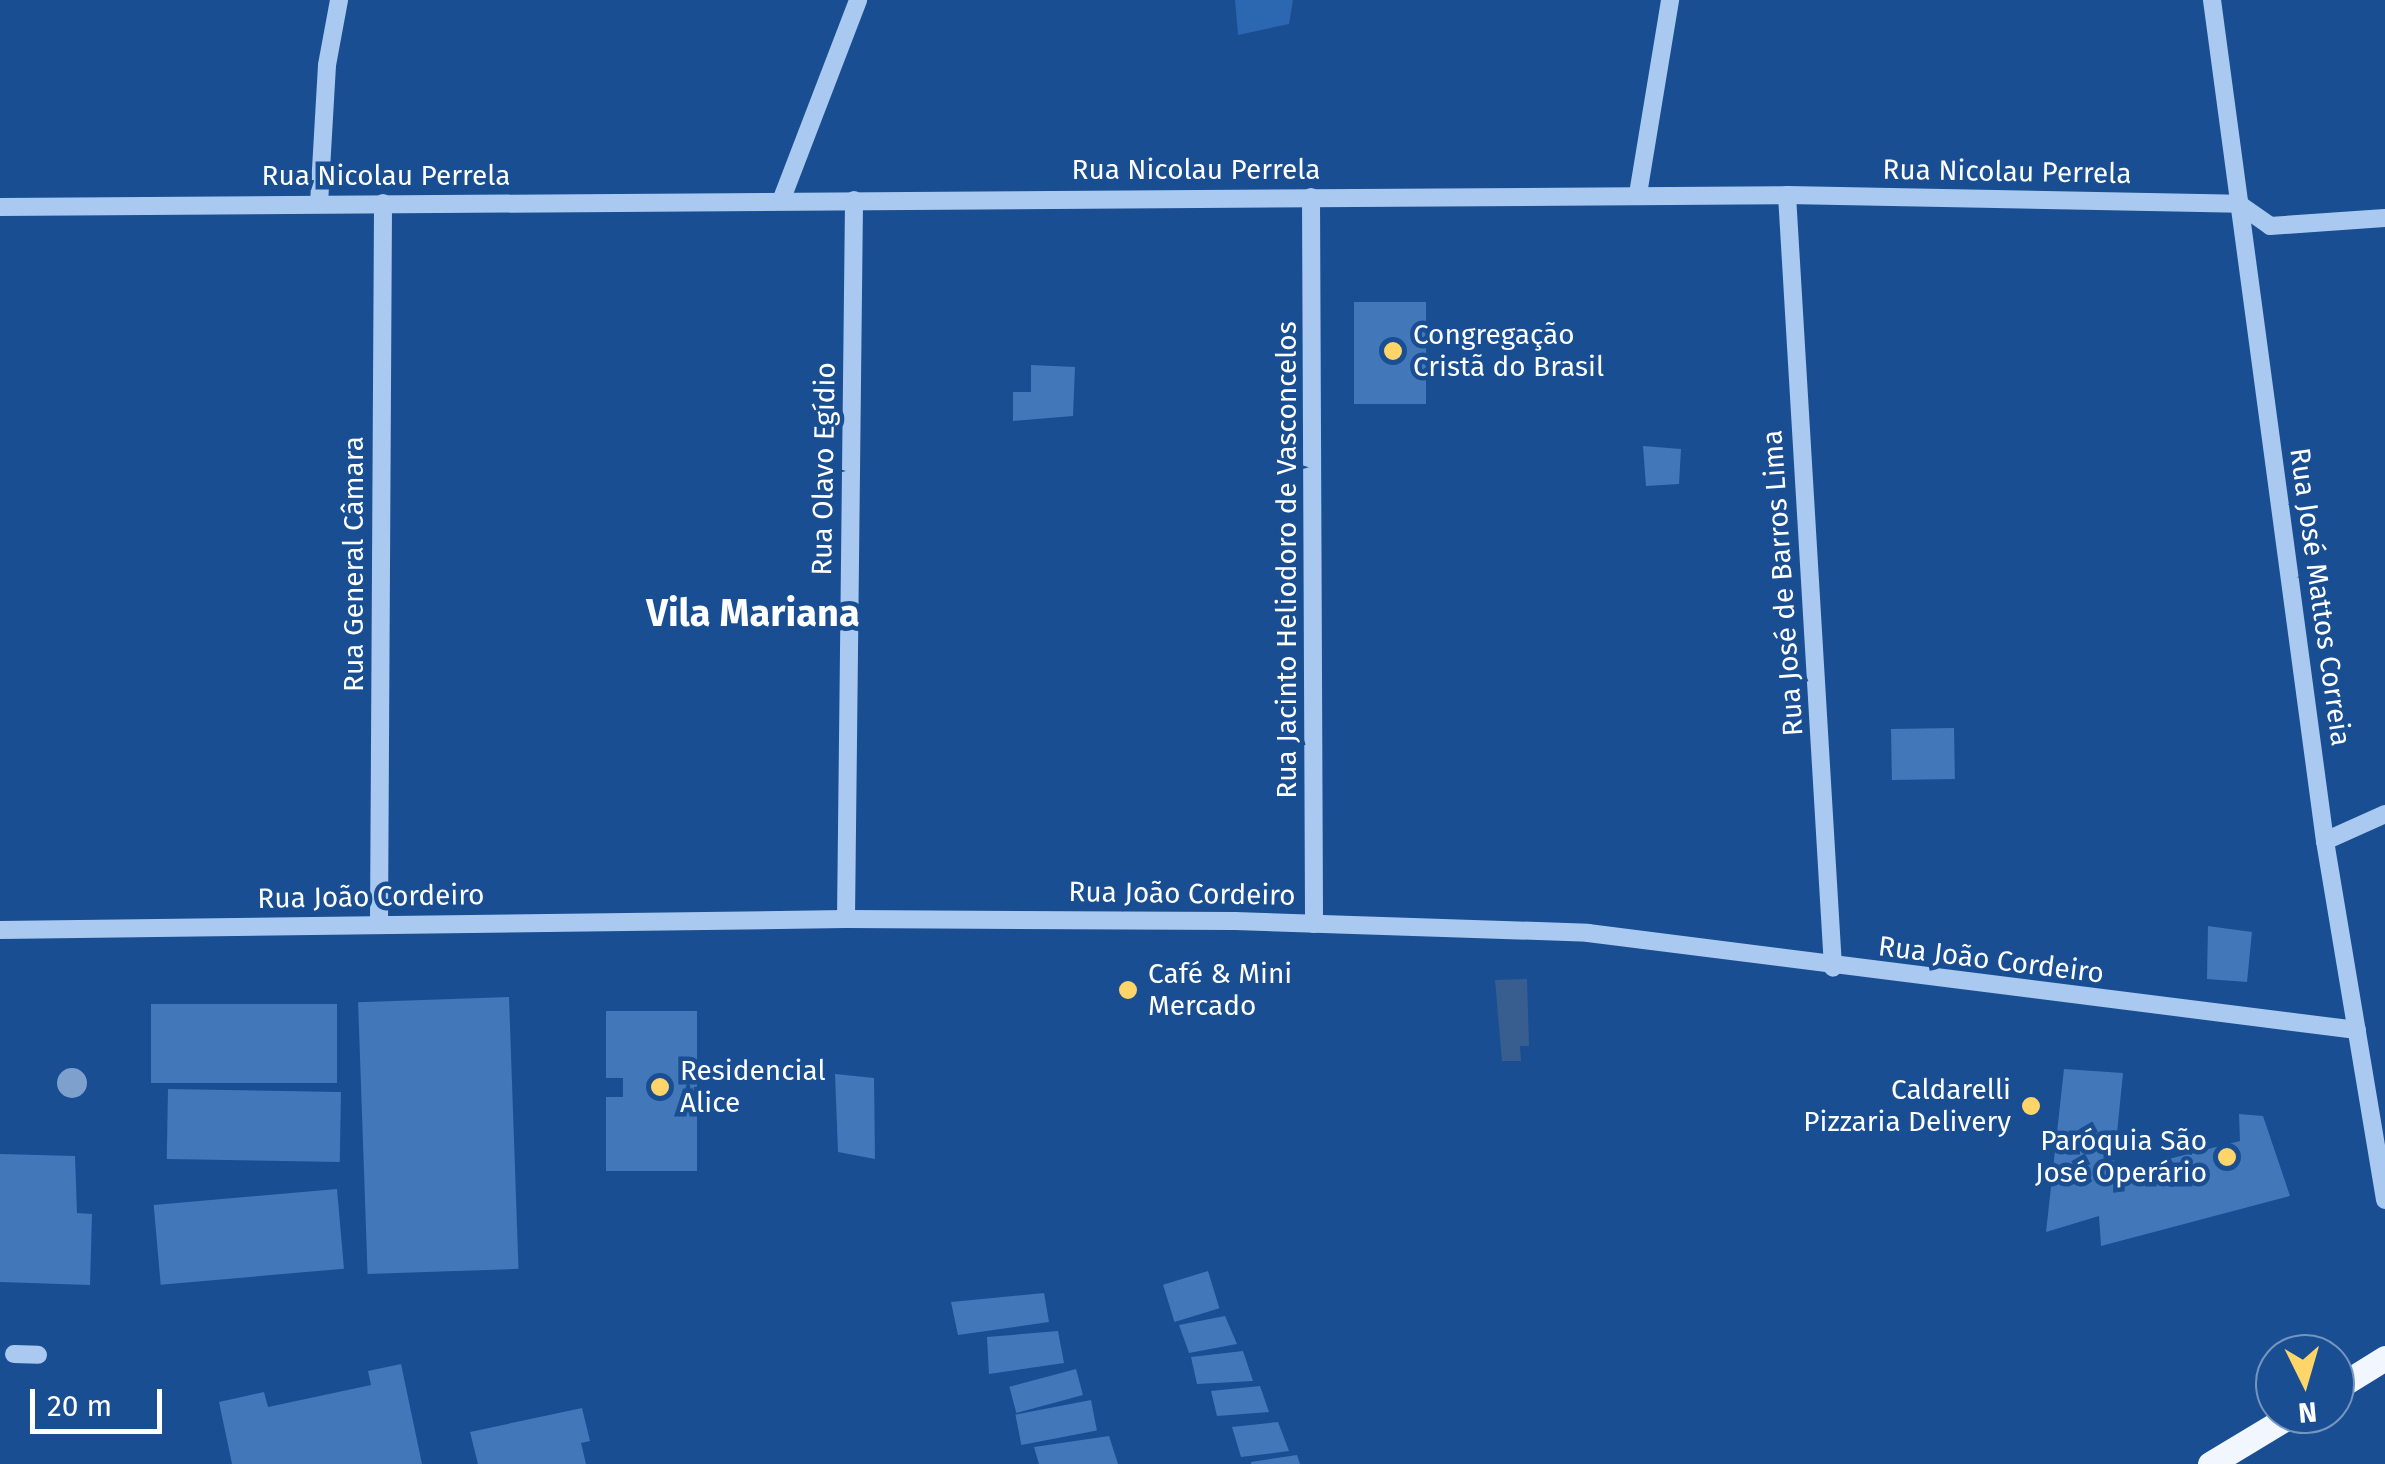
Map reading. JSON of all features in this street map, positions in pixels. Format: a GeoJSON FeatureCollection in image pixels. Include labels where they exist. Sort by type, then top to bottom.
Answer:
{"type":"FeatureCollection","features":[{"type":"Feature","properties":{"kind":"main road"},"geometry":{"type":"LineString","coordinates":[[2355,1376],[2385,1358]]}},
{"type":"Feature","properties":{"kind":"main road"},"geometry":{"type":"LineString","coordinates":[[2210,1464],[2260,1434]]}},
{"type":"Feature","properties":{"kind":"street"},"geometry":{"type":"LineString","coordinates":[[318,204],[327,64],[340,0]]}},
{"type":"Feature","properties":{"kind":"street"},"geometry":{"type":"LineString","coordinates":[[781,201],[858,0]]}},
{"type":"Feature","properties":{"kind":"street"},"geometry":{"type":"LineString","coordinates":[[1638,194],[1670,0]]}},
{"type":"Feature","properties":{"kind":"street","name":"Rua José Mattos Correia"},"geometry":{"type":"LineString","coordinates":[[2212,0],[2326,841],[2385,1200]]}},
{"type":"Feature","properties":{"kind":"street","name":"Rua Nicolau Perrela"},"geometry":{"type":"LineString","coordinates":[[0,207],[1787,194],[2239,204],[2270,226],[2385,218]]}},
{"type":"Feature","properties":{"kind":"street","name":"Rua José de Barros Lima"},"geometry":{"type":"LineString","coordinates":[[1787,194],[1834,968]]}},
{"type":"Feature","properties":{"kind":"street","name":"Rua Jacinto Heliodoro de Vasconcelos"},"geometry":{"type":"LineString","coordinates":[[1311,197],[1314,924]]}},
{"type":"Feature","properties":{"kind":"street","name":"Rua Olavo Egídio"},"geometry":{"type":"LineString","coordinates":[[846,919],[854,200]]}},
{"type":"Feature","properties":{"kind":"street","name":"Rua General Câmara"},"geometry":{"type":"LineString","coordinates":[[379,924],[383,204]]}},
{"type":"Feature","properties":{"kind":"street"},"geometry":{"type":"LineString","coordinates":[[2326,841],[2385,814]]}},
{"type":"Feature","properties":{"kind":"street","name":"Rua João Cordeiro"},"geometry":{"type":"LineString","coordinates":[[0,930],[846,919],[1314,924],[1588,933],[1834,968],[2357,1030]]}},
{"type":"Feature","properties":{"kind":"street"},"geometry":{"type":"LineString","coordinates":[[14,1354],[38,1355]]}},
{"type":"Feature","properties":{"kind":"shaded area"},"geometry":{"type":"Polygon","coordinates":[[[1235,0],[1293,0],[1289,24],[1238,35],[1235,0]]]}},
{"type":"Feature","properties":{"kind":"shaded area"},"geometry":{"type":"Polygon","coordinates":[[[1527,979],[1529,1046],[1520,1046],[1521,1061],[1502,1061],[1495,980],[1527,979]]]}},
{"type":"Feature","properties":{"kind":"building","name":"Congregação Cristã do Brasil"},"geometry":{"type":"Polygon","coordinates":[[[1354,302],[1426,302],[1426,404],[1354,404],[1354,302]]]}},
{"type":"Feature","properties":{"kind":"building"},"geometry":{"type":"Polygon","coordinates":[[[1031,365],[1075,367],[1073,416],[1013,421],[1013,392],[1031,392],[1031,365]]]}},
{"type":"Feature","properties":{"kind":"building"},"geometry":{"type":"Polygon","coordinates":[[[1643,446],[1681,449],[1679,484],[1646,486],[1643,446]]]}},
{"type":"Feature","properties":{"kind":"building"},"geometry":{"type":"Polygon","coordinates":[[[1954,728],[1955,779],[1892,780],[1891,729],[1954,728]]]}},
{"type":"Feature","properties":{"kind":"building"},"geometry":{"type":"Polygon","coordinates":[[[2208,926],[2252,932],[2247,982],[2207,979],[2208,926]]]}},
{"type":"Feature","properties":{"kind":"building"},"geometry":{"type":"Polygon","coordinates":[[[509,997],[518,1269],[368,1274],[358,1002],[509,997]]]}},
{"type":"Feature","properties":{"kind":"building"},"geometry":{"type":"Polygon","coordinates":[[[151,1004],[337,1004],[337,1083],[151,1083],[151,1004]]]}},
{"type":"Feature","properties":{"kind":"building","name":"Residencial Alice"},"geometry":{"type":"Polygon","coordinates":[[[606,1011],[697,1011],[697,1171],[606,1171],[606,1097],[623,1097],[623,1078],[606,1078],[606,1011]]]}},
{"type":"Feature","properties":{"kind":"building","name":"Paróquia São José Operário"},"geometry":{"type":"Polygon","coordinates":[[[2064,1069],[2123,1073],[2113,1173],[2240,1141],[2239,1114],[2263,1116],[2290,1196],[2101,1246],[2099,1216],[2046,1232],[2064,1069]]]}},
{"type":"Feature","properties":{"kind":"building"},"geometry":{"type":"Polygon","coordinates":[[[835,1074],[874,1078],[875,1159],[838,1152],[835,1074]]]}},
{"type":"Feature","properties":{"kind":"building"},"geometry":{"type":"Polygon","coordinates":[[[168,1089],[341,1092],[340,1162],[167,1159],[168,1089]]]}},
{"type":"Feature","properties":{"kind":"building"},"geometry":{"type":"Polygon","coordinates":[[[0,1154],[75,1156],[77,1213],[92,1214],[90,1285],[0,1282],[0,1154]]]}},
{"type":"Feature","properties":{"kind":"building"},"geometry":{"type":"Polygon","coordinates":[[[337,1189],[344,1269],[161,1285],[154,1205],[337,1189]]]}},
{"type":"Feature","properties":{"kind":"building"},"geometry":{"type":"Polygon","coordinates":[[[1208,1271],[1219,1308],[1174,1322],[1163,1285],[1208,1271]]]}},
{"type":"Feature","properties":{"kind":"building"},"geometry":{"type":"Polygon","coordinates":[[[1044,1293],[1049,1322],[958,1335],[951,1302],[1044,1293]]]}},
{"type":"Feature","properties":{"kind":"building"},"geometry":{"type":"Polygon","coordinates":[[[1225,1316],[1237,1344],[1189,1353],[1179,1325],[1225,1316]]]}},
{"type":"Feature","properties":{"kind":"building"},"geometry":{"type":"Polygon","coordinates":[[[1058,1331],[1064,1363],[989,1374],[987,1337],[1058,1331]]]}},
{"type":"Feature","properties":{"kind":"building"},"geometry":{"type":"Polygon","coordinates":[[[1243,1351],[1253,1381],[1197,1384],[1191,1357],[1243,1351]]]}},
{"type":"Feature","properties":{"kind":"building"},"geometry":{"type":"Polygon","coordinates":[[[401,1364],[422,1464],[232,1464],[219,1402],[264,1392],[268,1407],[371,1385],[368,1371],[401,1364]]]}},
{"type":"Feature","properties":{"kind":"building"},"geometry":{"type":"Polygon","coordinates":[[[1076,1369],[1083,1395],[1016,1413],[1009,1387],[1076,1369]]]}},
{"type":"Feature","properties":{"kind":"building"},"geometry":{"type":"Polygon","coordinates":[[[1260,1386],[1269,1412],[1217,1416],[1211,1391],[1260,1386]]]}},
{"type":"Feature","properties":{"kind":"building"},"geometry":{"type":"Polygon","coordinates":[[[1091,1400],[1097,1430],[1021,1445],[1015,1415],[1091,1400]]]}},
{"type":"Feature","properties":{"kind":"building"},"geometry":{"type":"Polygon","coordinates":[[[582,1408],[590,1441],[581,1443],[586,1464],[478,1464],[470,1432],[582,1408]]]}},
{"type":"Feature","properties":{"kind":"building"},"geometry":{"type":"Polygon","coordinates":[[[1278,1422],[1289,1451],[1241,1457],[1232,1427],[1278,1422]]]}},
{"type":"Feature","properties":{"kind":"building"},"geometry":{"type":"Polygon","coordinates":[[[1109,1436],[1118,1464],[1039,1464],[1034,1447],[1109,1436]]]}},
{"type":"Feature","properties":{"kind":"building"},"geometry":{"type":"Polygon","coordinates":[[[1297,1455],[1300,1464],[1251,1464],[1251,1462],[1297,1455]]]}},
{"type":"Feature","properties":{"kind":"place","name":"Congregação Cristã do Brasil"},"geometry":{"type":"Point","coordinates":[1393,351]}},
{"type":"Feature","properties":{"kind":"place","name":"Café & Mini Mercado"},"geometry":{"type":"Point","coordinates":[1128,990]}},
{"type":"Feature","properties":{"kind":"place","name":"Residencial Alice"},"geometry":{"type":"Point","coordinates":[660,1087]}},
{"type":"Feature","properties":{"kind":"place","name":"Caldarelli Pizzaria Delivery"},"geometry":{"type":"Point","coordinates":[2031,1106]}},
{"type":"Feature","properties":{"kind":"place","name":"Paróquia São José Operário"},"geometry":{"type":"Point","coordinates":[2227,1157]}},
{"type":"Feature","properties":{"kind":"district","name":"Vila Mariana"},"geometry":{"type":"Point","coordinates":[753,614]}}]}
